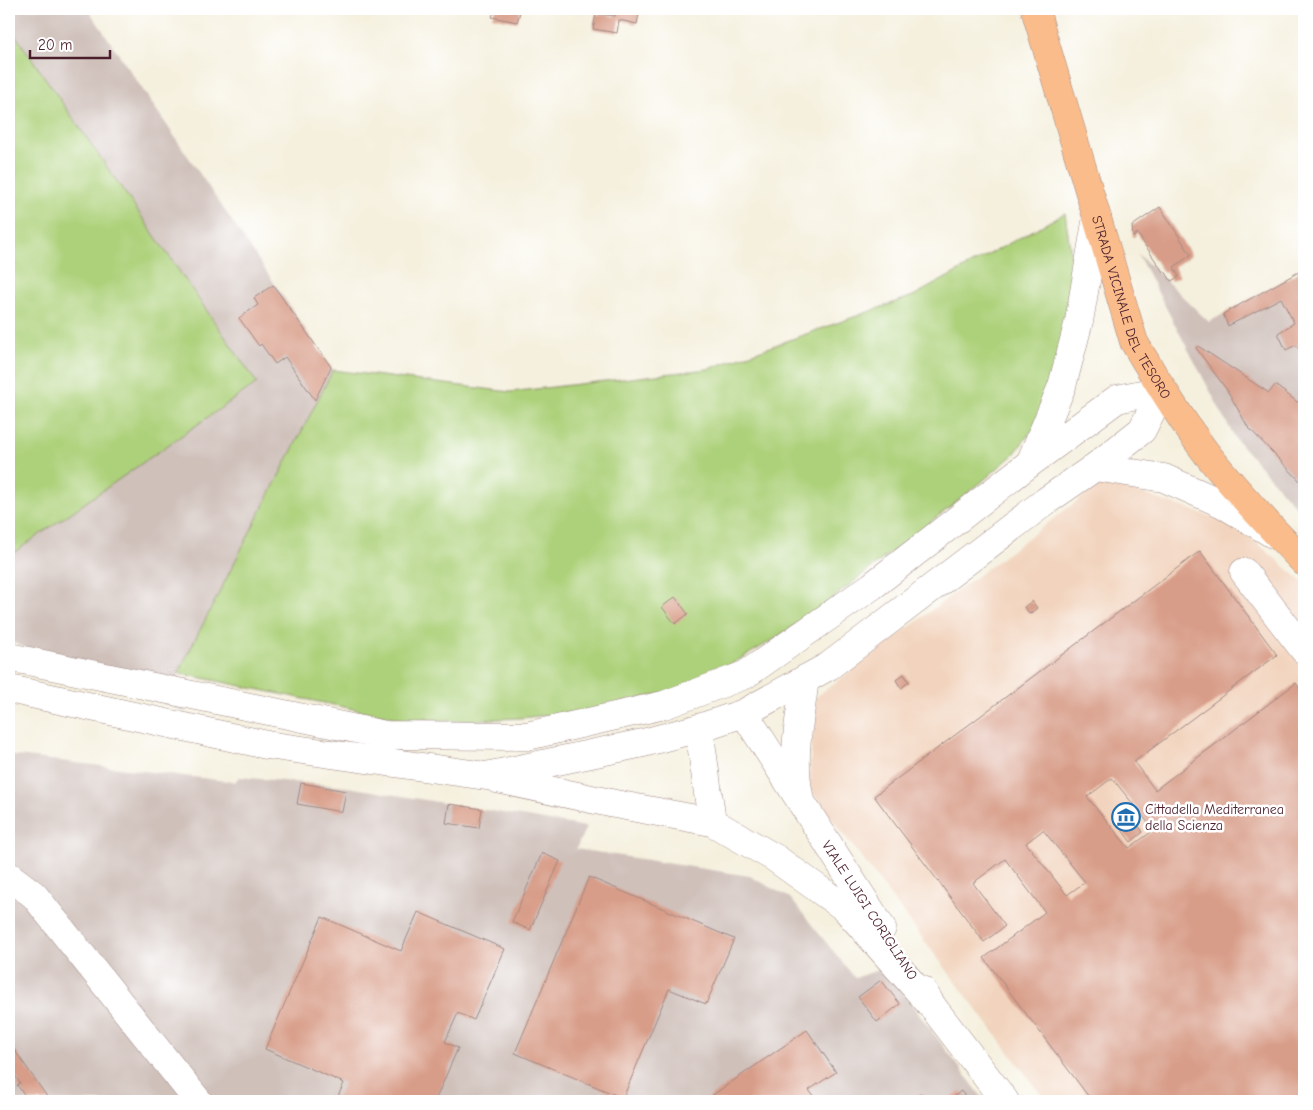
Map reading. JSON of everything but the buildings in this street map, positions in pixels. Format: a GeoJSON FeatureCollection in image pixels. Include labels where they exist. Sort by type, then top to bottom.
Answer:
{"type":"FeatureCollection","features":[{"type":"Feature","properties":{"kind":"main road","name":"STRADA VICINALE DEL TESORO"},"geometry":{"type":"LineString","coordinates":[[1036,9],[1134,342],[1162,390],[1207,454],[1280,538],[1304,562]]}},
{"type":"Feature","properties":{"kind":"street"},"geometry":{"type":"LineString","coordinates":[[1030,463],[1062,386],[1078,321],[1097,217]]}},
{"type":"Feature","properties":{"kind":"street"},"geometry":{"type":"LineString","coordinates":[[9,657],[385,735],[528,736],[664,705],[745,675],[872,586],[1030,463],[1117,400],[1162,390]]}},
{"type":"Feature","properties":{"kind":"street"},"geometry":{"type":"LineString","coordinates":[[486,776],[643,743],[699,728],[744,713],[829,666],[1038,506],[1095,467],[1142,430],[1162,390]]}},
{"type":"Feature","properties":{"kind":"street"},"geometry":{"type":"LineString","coordinates":[[1095,467],[1164,478],[1223,504],[1280,538]]}},
{"type":"Feature","properties":{"kind":"street"},"geometry":{"type":"LineString","coordinates":[[1244,572],[1304,650]]}},
{"type":"Feature","properties":{"kind":"street"},"geometry":{"type":"LineString","coordinates":[[800,802],[794,755],[805,679]]}},
{"type":"Feature","properties":{"kind":"street"},"geometry":{"type":"LineString","coordinates":[[9,689],[267,745],[486,776],[615,804],[712,822],[775,858],[845,908],[932,1006]]}},
{"type":"Feature","properties":{"kind":"street","name":"VIALE LUIGI CORIGLIANO"},"geometry":{"type":"LineString","coordinates":[[744,713],[932,1006],[1005,1101]]}},
{"type":"Feature","properties":{"kind":"street"},"geometry":{"type":"LineString","coordinates":[[699,728],[712,822]]}},
{"type":"Feature","properties":{"kind":"street"},"geometry":{"type":"LineString","coordinates":[[9,876],[34,895],[198,1101]]}},
{"type":"Feature","properties":{"kind":"shaded area"},"geometry":{"type":"Polygon","coordinates":[[[9,9],[88,9],[333,370],[178,673],[186,713],[9,641],[9,9]]]}},
{"type":"Feature","properties":{"kind":"shaded area"},"geometry":{"type":"Polygon","coordinates":[[[1137,253],[1209,322],[1304,269],[1304,516],[1235,438],[1137,253]]]}},
{"type":"Feature","properties":{"kind":"shaded area"},"geometry":{"type":"Polygon","coordinates":[[[1104,481],[1236,525],[1304,583],[1304,1101],[1046,1101],[808,787],[816,697],[1104,481]]]}},
{"type":"Feature","properties":{"kind":"shaded area"},"geometry":{"type":"Polygon","coordinates":[[[9,755],[235,782],[239,777],[348,787],[586,827],[576,849],[750,876],[790,898],[855,978],[884,968],[985,1101],[9,1101],[9,755]]]}},
{"type":"Feature","properties":{"kind":"green space"},"geometry":{"type":"Polygon","coordinates":[[[9,26],[257,383],[9,556],[9,26]]]}},
{"type":"Feature","properties":{"kind":"green space"},"geometry":{"type":"Polygon","coordinates":[[[1065,213],[1073,269],[1061,345],[1048,398],[1033,429],[1014,454],[978,485],[816,611],[773,640],[728,666],[677,690],[587,711],[520,718],[455,721],[402,719],[178,673],[333,370],[510,392],[708,369],[913,296],[1065,213]]]}},
{"type":"Feature","properties":{"kind":"place","name":"Cittadella Mediterranea della Scienza"},"geometry":{"type":"Point","coordinates":[1126,817]}}]}
